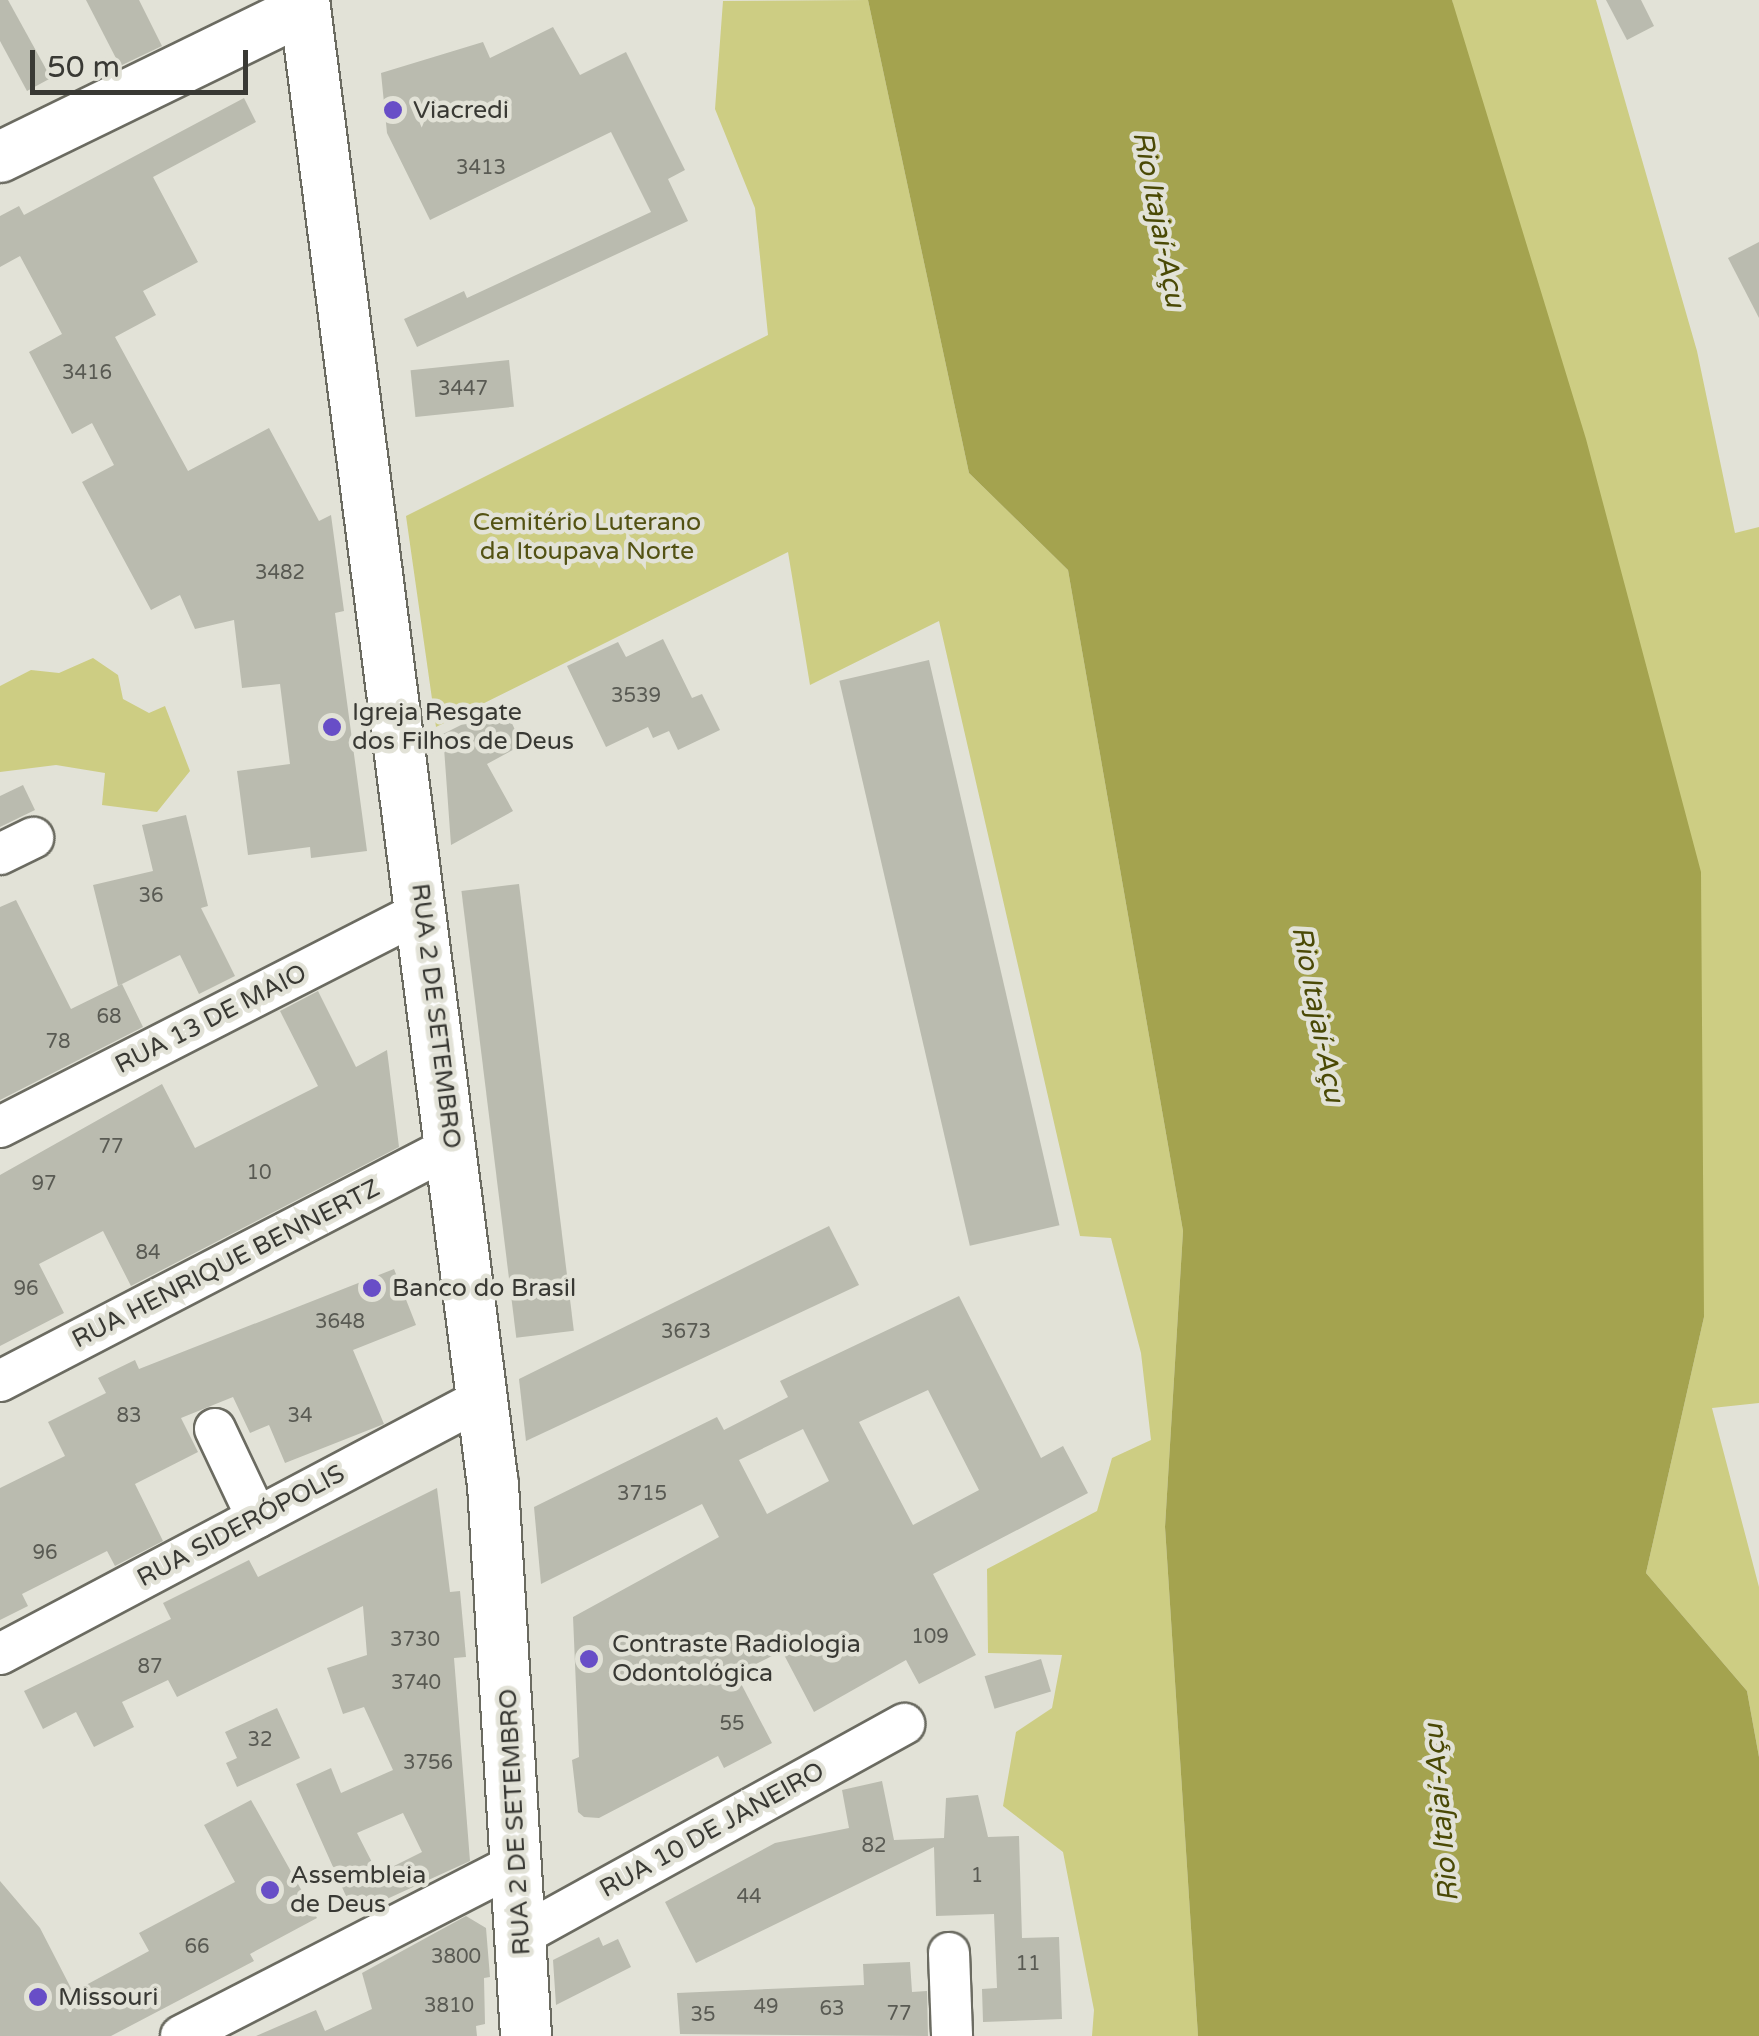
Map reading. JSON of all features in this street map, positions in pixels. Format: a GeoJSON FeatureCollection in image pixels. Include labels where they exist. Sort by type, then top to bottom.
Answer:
{"type":"FeatureCollection","features":[{"type":"Feature","properties":{"kind":"main road"},"geometry":{"type":"LineString","coordinates":[[0,157],[305,4]]}},
{"type":"Feature","properties":{"kind":"main road","name":"RUA 2 DE SETEMBRO"},"geometry":{"type":"LineString","coordinates":[[305,4],[483,1398],[504,1619],[526,2036]]}},
{"type":"Feature","properties":{"kind":"street","name":"RUA 13 DE MAIO"},"geometry":{"type":"LineString","coordinates":[[0,1127],[422,911]]}},
{"type":"Feature","properties":{"kind":"street","name":"RUA HENRIQUE BENNERTZ"},"geometry":{"type":"LineString","coordinates":[[0,1381],[452,1146]]}},
{"type":"Feature","properties":{"kind":"street","name":"RUA SIDERÓPOLIS"},"geometry":{"type":"LineString","coordinates":[[0,1654],[483,1398]]}},
{"type":"Feature","properties":{"kind":"street"},"geometry":{"type":"LineString","coordinates":[[216,1429],[257,1518]]}},
{"type":"Feature","properties":{"kind":"street","name":"RUA 10 DE JANEIRO"},"geometry":{"type":"LineString","coordinates":[[520,1936],[904,1724]]}},
{"type":"Feature","properties":{"kind":"street"},"geometry":{"type":"LineString","coordinates":[[181,2036],[518,1863]]}},
{"type":"Feature","properties":{"kind":"street"},"geometry":{"type":"LineString","coordinates":[[949,1953],[952,2036]]}},
{"type":"Feature","properties":{"kind":"green space","name":"Cemitério Luterano da Itoupava Norte"},"geometry":{"type":"Polygon","coordinates":[[[868,0],[969,473],[1068,570],[1183,1231],[1165,1527],[1198,2036],[1092,2036],[1094,2010],[1063,1852],[1003,1806],[1016,1732],[1052,1708],[1062,1655],[988,1653],[987,1569],[1097,1511],[1112,1458],[1151,1440],[1141,1353],[1111,1238],[1080,1236],[939,621],[810,685],[788,552],[436,727],[406,516],[768,335],[755,208],[715,109],[723,1],[868,0]]]}},
{"type":"Feature","properties":{"kind":"green space"},"geometry":{"type":"Polygon","coordinates":[[[1452,0],[1596,0],[1697,351],[1735,533],[1759,527],[1759,1403],[1712,1408],[1759,1587],[1759,1757],[1747,1691],[1646,1573],[1704,1317],[1452,0]]]}},
{"type":"Feature","properties":{"kind":"green space"},"geometry":{"type":"Polygon","coordinates":[[[93,658],[118,675],[123,699],[149,713],[165,706],[190,771],[157,812],[102,805],[105,773],[56,765],[0,772],[0,686],[31,670],[59,673],[93,658]]]}},
{"type":"Feature","properties":{"kind":"water","name":"Rio Itajaí-Açu"},"geometry":{"type":"Polygon","coordinates":[[[868,0],[1452,0],[1586,439],[1701,872],[1704,1317],[1646,1573],[1747,1691],[1759,1757],[1759,2036],[1198,2036],[1165,1527],[1183,1231],[1068,570],[969,473],[868,0]]]}},
{"type":"Feature","properties":{"kind":"building"},"geometry":{"type":"Polygon","coordinates":[[[0,0],[8,0],[51,78],[27,91],[0,41],[0,0]]]}},
{"type":"Feature","properties":{"kind":"building"},"geometry":{"type":"Polygon","coordinates":[[[86,0],[139,0],[162,46],[120,66],[86,0]]]}},
{"type":"Feature","properties":{"kind":"building"},"geometry":{"type":"Polygon","coordinates":[[[1606,0],[1641,0],[1654,26],[1627,40],[1606,0]]]}},
{"type":"Feature","properties":{"kind":"building"},"geometry":{"type":"Polygon","coordinates":[[[553,27],[580,75],[626,52],[685,170],[668,179],[688,221],[417,347],[404,319],[464,291],[467,298],[651,212],[611,132],[430,220],[387,133],[381,73],[483,42],[490,58],[553,27]]]}},
{"type":"Feature","properties":{"kind":"building"},"geometry":{"type":"Polygon","coordinates":[[[244,98],[256,122],[153,177],[198,262],[143,291],[156,315],[115,337],[188,471],[269,428],[319,521],[331,515],[344,611],[335,613],[367,851],[311,858],[310,847],[248,855],[237,771],[290,764],[280,684],[242,688],[234,620],[195,629],[180,595],[151,610],[82,482],[114,465],[92,423],[72,434],[29,352],[62,334],[20,256],[0,267],[0,216],[19,206],[24,215],[244,98]]]}},
{"type":"Feature","properties":{"kind":"building"},"geometry":{"type":"Polygon","coordinates":[[[1759,242],[1759,318],[1728,258],[1759,242]]]}},
{"type":"Feature","properties":{"kind":"building"},"geometry":{"type":"Polygon","coordinates":[[[509,360],[514,407],[415,417],[411,370],[509,360]]]}},
{"type":"Feature","properties":{"kind":"building"},"geometry":{"type":"Polygon","coordinates":[[[663,639],[692,698],[702,694],[720,730],[678,750],[669,731],[653,738],[648,727],[606,747],[567,666],[618,642],[626,657],[663,639]]]}},
{"type":"Feature","properties":{"kind":"building"},"geometry":{"type":"Polygon","coordinates":[[[929,660],[1059,1225],[970,1246],[839,681],[929,660]]]}},
{"type":"Feature","properties":{"kind":"building"},"geometry":{"type":"Polygon","coordinates":[[[503,704],[522,745],[487,764],[513,811],[451,845],[443,734],[503,704]]]}},
{"type":"Feature","properties":{"kind":"building"},"geometry":{"type":"Polygon","coordinates":[[[23,785],[35,810],[0,827],[0,796],[23,785]]]}},
{"type":"Feature","properties":{"kind":"building"},"geometry":{"type":"Polygon","coordinates":[[[186,815],[208,906],[201,908],[235,976],[199,994],[180,955],[118,986],[93,885],[153,871],[142,825],[186,815]]]}},
{"type":"Feature","properties":{"kind":"building"},"geometry":{"type":"Polygon","coordinates":[[[519,884],[574,1331],[516,1338],[461,891],[519,884]]]}},
{"type":"Feature","properties":{"kind":"building"},"geometry":{"type":"Polygon","coordinates":[[[16,900],[71,1009],[122,984],[143,1027],[0,1100],[0,907],[16,900]]]}},
{"type":"Feature","properties":{"kind":"building"},"geometry":{"type":"Polygon","coordinates":[[[318,991],[356,1067],[387,1050],[399,1147],[131,1286],[103,1231],[39,1264],[64,1313],[0,1346],[0,1175],[162,1084],[195,1148],[318,1086],[280,1011],[318,991]]]}},
{"type":"Feature","properties":{"kind":"building"},"geometry":{"type":"Polygon","coordinates":[[[829,1226],[859,1285],[526,1441],[519,1379],[829,1226]]]}},
{"type":"Feature","properties":{"kind":"building"},"geometry":{"type":"Polygon","coordinates":[[[394,1269],[416,1325],[353,1350],[384,1424],[285,1463],[269,1425],[250,1433],[233,1397],[181,1418],[198,1452],[135,1484],[163,1541],[115,1566],[107,1551],[22,1594],[28,1606],[0,1620],[0,1488],[65,1456],[48,1422],[106,1393],[98,1378],[135,1360],[139,1369],[394,1269]]]}},
{"type":"Feature","properties":{"kind":"building"},"geometry":{"type":"Polygon","coordinates":[[[959,1296],[1041,1458],[1063,1446],[1088,1493],[933,1574],[976,1655],[919,1684],[906,1660],[814,1712],[782,1651],[736,1674],[772,1743],[724,1768],[718,1756],[599,1818],[584,1817],[578,1812],[572,1760],[579,1757],[573,1617],[719,1537],[702,1504],[541,1584],[534,1507],[717,1417],[724,1430],[788,1397],[780,1381],[959,1296]],[[928,1390],[859,1422],[913,1525],[979,1490],[928,1390]],[[803,1429],[739,1460],[767,1514],[829,1481],[803,1429]]]}},
{"type":"Feature","properties":{"kind":"building"},"geometry":{"type":"Polygon","coordinates":[[[437,1488],[450,1592],[460,1591],[466,1657],[454,1658],[470,1861],[354,1914],[296,1784],[331,1768],[341,1793],[393,1770],[364,1707],[343,1714],[327,1668],[367,1655],[363,1606],[177,1697],[168,1680],[122,1702],[134,1727],[94,1747],[76,1712],[43,1729],[24,1691],[171,1619],[163,1603],[249,1560],[258,1577],[437,1488]],[[403,1813],[357,1833],[378,1874],[422,1852],[403,1813]]]}},
{"type":"Feature","properties":{"kind":"building"},"geometry":{"type":"Polygon","coordinates":[[[1041,1659],[1051,1692],[995,1709],[985,1676],[1041,1659]]]}},
{"type":"Feature","properties":{"kind":"building"},"geometry":{"type":"Polygon","coordinates":[[[277,1708],[300,1758],[237,1787],[226,1763],[237,1758],[225,1732],[277,1708]]]}},
{"type":"Feature","properties":{"kind":"building"},"geometry":{"type":"Polygon","coordinates":[[[882,1781],[894,1840],[944,1838],[946,1798],[978,1795],[988,1837],[1019,1836],[1022,1938],[1059,1937],[1062,2019],[983,2022],[982,1989],[997,1988],[994,1914],[936,1916],[934,1847],[696,1963],[665,1902],[775,1843],[849,1828],[842,1790],[882,1781]]]}},
{"type":"Feature","properties":{"kind":"building"},"geometry":{"type":"Polygon","coordinates":[[[251,1800],[317,1918],[250,1954],[254,1961],[111,2036],[0,2036],[0,1881],[40,1928],[73,1992],[149,1951],[139,1933],[235,1882],[204,1825],[251,1800]]]}},
{"type":"Feature","properties":{"kind":"building"},"geometry":{"type":"Polygon","coordinates":[[[466,1916],[486,1928],[490,1977],[484,1978],[485,2024],[476,2026],[477,2036],[256,2036],[316,2010],[325,2031],[372,2009],[362,1973],[466,1916]]]}},
{"type":"Feature","properties":{"kind":"building"},"geometry":{"type":"Polygon","coordinates":[[[599,1937],[603,1946],[618,1939],[631,1967],[556,2005],[553,1960],[599,1937]]]}},
{"type":"Feature","properties":{"kind":"building"},"geometry":{"type":"Polygon","coordinates":[[[910,1962],[912,1992],[927,1991],[928,2036],[680,2034],[677,1993],[864,1985],[863,1964],[910,1962]]]}},
{"type":"Feature","properties":{"kind":"place","name":"Viacredi"},"geometry":{"type":"Point","coordinates":[393,110]}},
{"type":"Feature","properties":{"kind":"place","name":"Igreja Resgate dos Filhos de Deus"},"geometry":{"type":"Point","coordinates":[332,727]}},
{"type":"Feature","properties":{"kind":"place","name":"Banco do Brasil"},"geometry":{"type":"Point","coordinates":[372,1288]}},
{"type":"Feature","properties":{"kind":"place","name":"Contraste Radiologia Odontológica"},"geometry":{"type":"Point","coordinates":[589,1659]}},
{"type":"Feature","properties":{"kind":"place","name":"Assembleia de Deus"},"geometry":{"type":"Point","coordinates":[270,1890]}},
{"type":"Feature","properties":{"kind":"place","name":"Missouri"},"geometry":{"type":"Point","coordinates":[38,1997]}}]}
